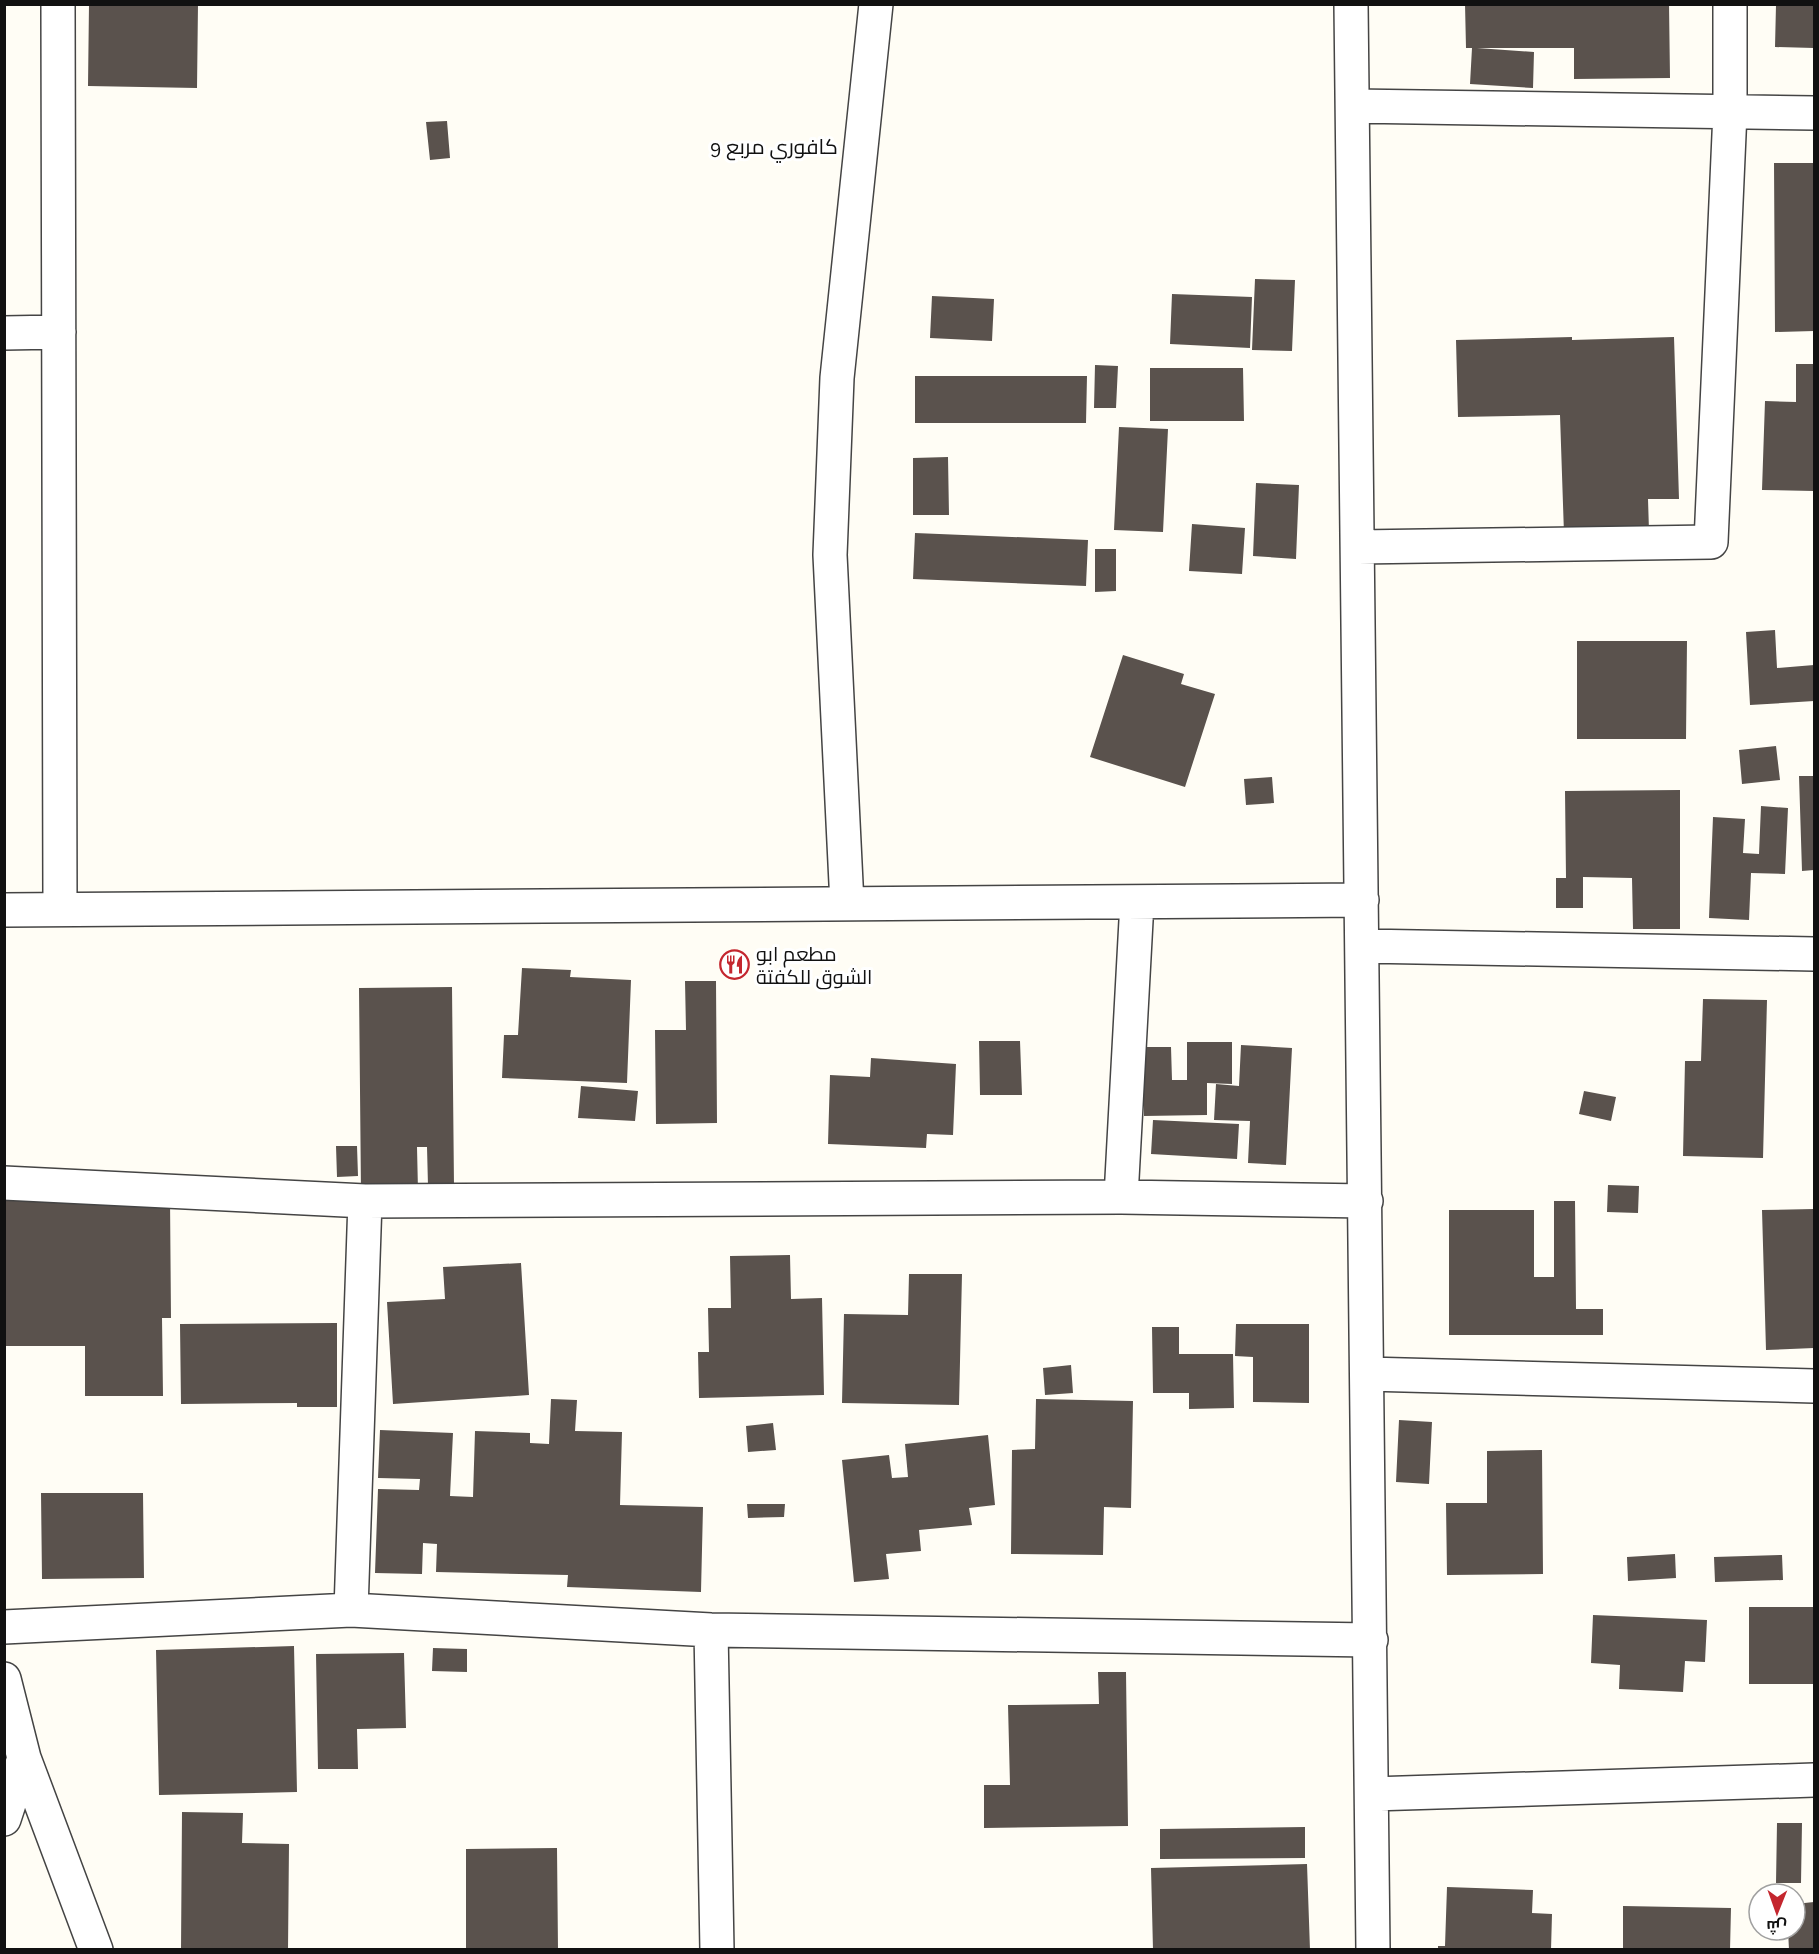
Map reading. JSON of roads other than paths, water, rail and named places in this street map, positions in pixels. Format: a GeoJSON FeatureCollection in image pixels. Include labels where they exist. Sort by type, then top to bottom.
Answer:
{"type":"FeatureCollection","features":[{"type":"Feature","properties":{"kind":"street"},"geometry":{"type":"LineString","coordinates":[[58,4],[60,909]]}},
{"type":"Feature","properties":{"kind":"street"},"geometry":{"type":"LineString","coordinates":[[848,904],[830,555],[837,378],[876,4]]}},
{"type":"Feature","properties":{"kind":"street"},"geometry":{"type":"LineString","coordinates":[[1352,4],[1373,1950]]}},
{"type":"Feature","properties":{"kind":"street"},"geometry":{"type":"LineString","coordinates":[[1358,547],[1711,542],[1730,112],[1730,4]]}},
{"type":"Feature","properties":{"kind":"street"},"geometry":{"type":"LineString","coordinates":[[1353,106],[1815,113]]}},
{"type":"Feature","properties":{"kind":"street"},"geometry":{"type":"LineString","coordinates":[[4,333],[59,332]]}},
{"type":"Feature","properties":{"kind":"street"},"geometry":{"type":"LineString","coordinates":[[4,910],[1362,900]]}},
{"type":"Feature","properties":{"kind":"street"},"geometry":{"type":"LineString","coordinates":[[1121,1197],[1137,902]]}},
{"type":"Feature","properties":{"kind":"street"},"geometry":{"type":"LineString","coordinates":[[1363,946],[1815,954]]}},
{"type":"Feature","properties":{"kind":"street"},"geometry":{"type":"LineString","coordinates":[[4,1183],[364,1201],[1121,1197],[1366,1201]]}},
{"type":"Feature","properties":{"kind":"street"},"geometry":{"type":"LineString","coordinates":[[351,1610],[364,1201]]}},
{"type":"Feature","properties":{"kind":"street"},"geometry":{"type":"LineString","coordinates":[[1367,1374],[1815,1386]]}},
{"type":"Feature","properties":{"kind":"street"},"geometry":{"type":"LineString","coordinates":[[4,1627],[351,1610],[711,1630],[1371,1640]]}},
{"type":"Feature","properties":{"kind":"street"},"geometry":{"type":"LineString","coordinates":[[711,1630],[717,1950]]}},
{"type":"Feature","properties":{"kind":"street"},"geometry":{"type":"LineString","coordinates":[[4,1679],[24,1758],[96,1950]]}},
{"type":"Feature","properties":{"kind":"street"},"geometry":{"type":"LineString","coordinates":[[4,1819],[24,1758]]}},
{"type":"Feature","properties":{"kind":"street"},"geometry":{"type":"LineString","coordinates":[[1372,1794],[1815,1780]]}},
{"type":"Feature","properties":{"kind":"place","name":"مطعم ابو الشوق للكفتة"},"geometry":{"type":"Point","coordinates":[735,965]}},
{"type":"Feature","properties":{"kind":"district","name":"كافوري مربع 9"},"geometry":{"type":"Point","coordinates":[774,146]}}]}
